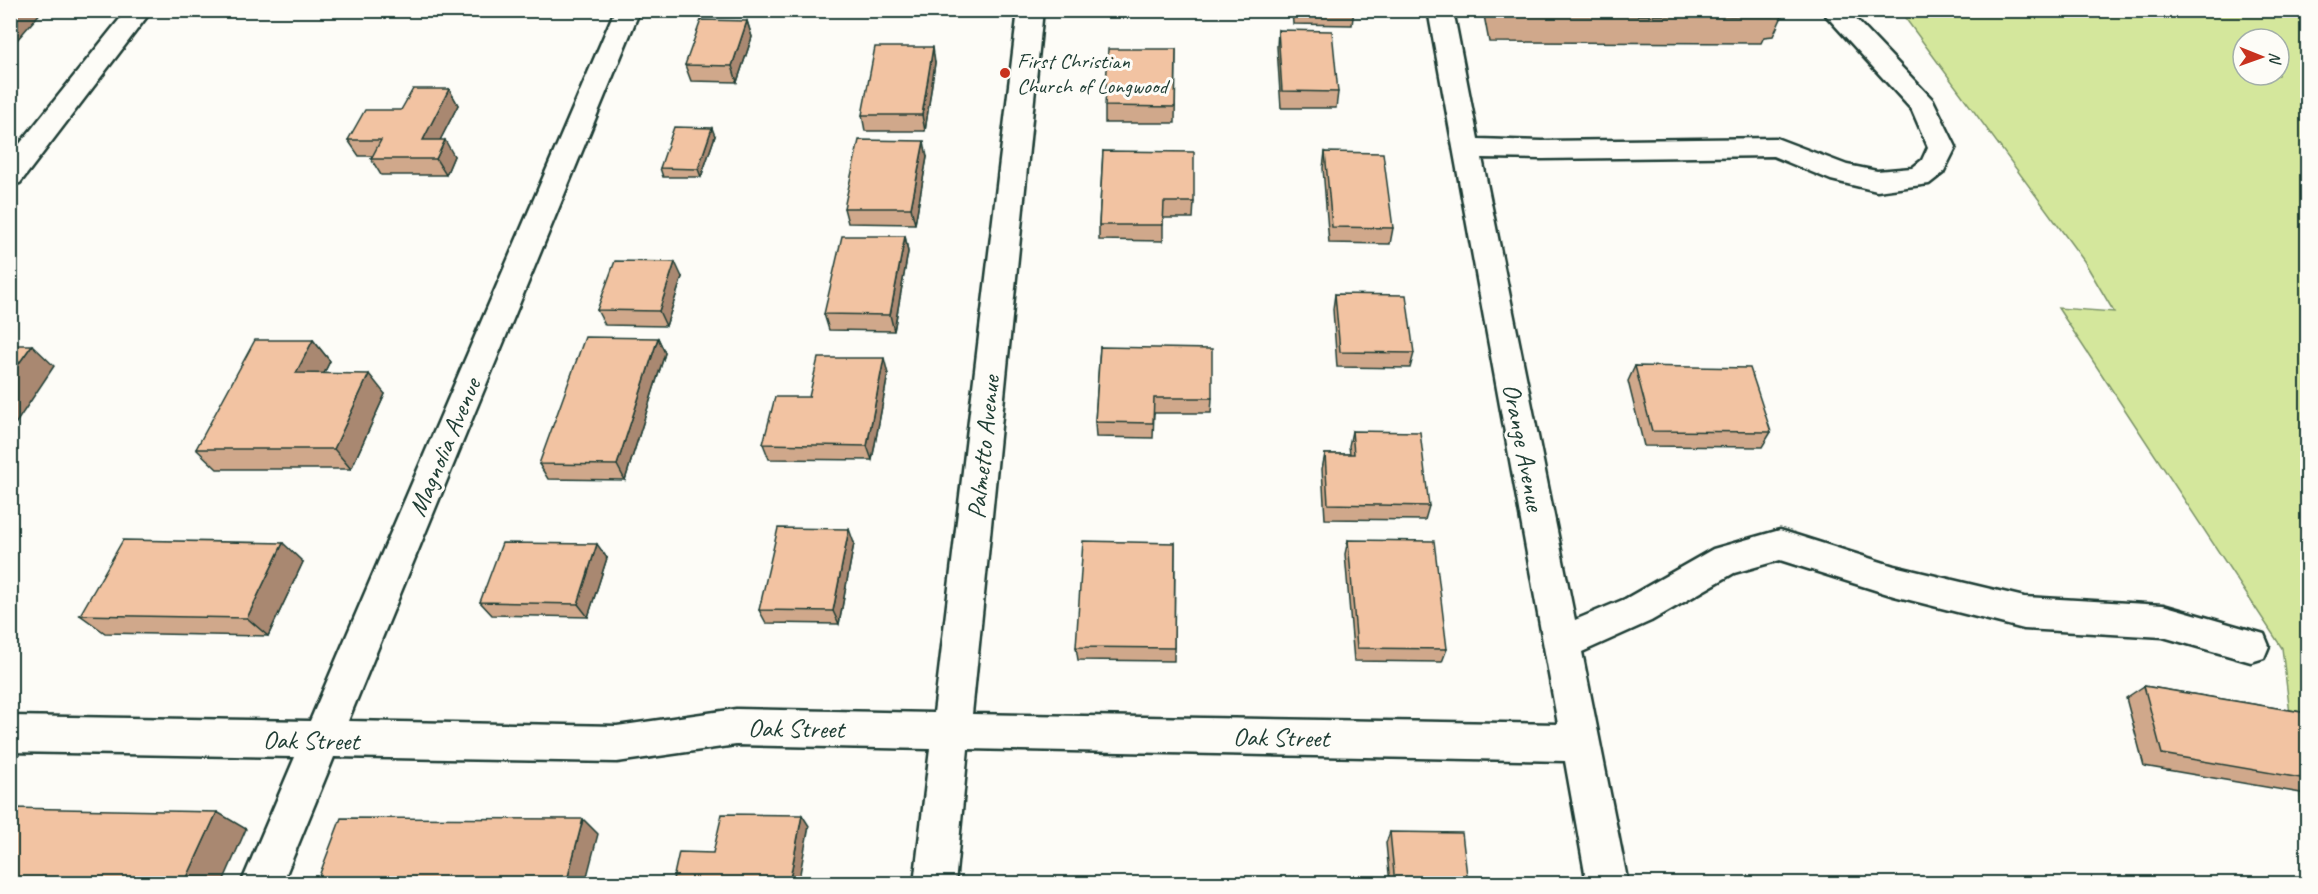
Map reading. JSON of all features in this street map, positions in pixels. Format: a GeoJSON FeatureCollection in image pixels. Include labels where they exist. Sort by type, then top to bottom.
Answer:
{"type":"FeatureCollection","features":[{"type":"Feature","properties":{"kind":"street"},"geometry":{"type":"LineString","coordinates":[[10,176],[140,10]]}},
{"type":"Feature","properties":{"kind":"street","name":"Magnolia Avenue"},"geometry":{"type":"LineString","coordinates":[[261,884],[628,10]]}},
{"type":"Feature","properties":{"kind":"street","name":"Palmetto Avenue"},"geometry":{"type":"LineString","coordinates":[[934,884],[1031,10]]}},
{"type":"Feature","properties":{"kind":"street","name":"Orange Avenue"},"geometry":{"type":"LineString","coordinates":[[1440,10],[1608,884]]}},
{"type":"Feature","properties":{"kind":"street"},"geometry":{"type":"LineString","coordinates":[[1467,148],[1542,150],[1776,147],[1841,173],[1877,181],[1919,177],[1933,166],[1942,147],[1924,106],[1833,10]]}},
{"type":"Feature","properties":{"kind":"street"},"geometry":{"type":"LineString","coordinates":[[1562,643],[1638,610],[1725,560],[1780,545],[1894,581],[2024,613],[2163,621],[2251,646]]}},
{"type":"Feature","properties":{"kind":"street","name":"Oak Street"},"geometry":{"type":"LineString","coordinates":[[10,734],[617,744],[736,727],[1582,743]]}},
{"type":"Feature","properties":{"kind":"green space"},"geometry":{"type":"Polygon","coordinates":[[[1900,11],[2307,11],[2307,853],[2282,648],[2058,308],[2114,312],[2084,261],[1900,11]]]}},
{"type":"Feature","properties":{"kind":"building"},"geometry":{"type":"Polygon","coordinates":[[[1495,10],[1768,10],[1773,16],[1496,15],[1495,10]]]}},
{"type":"Feature","properties":{"kind":"building"},"geometry":{"type":"Polygon","coordinates":[[[701,20],[747,21],[732,66],[685,65],[701,20]]]}},
{"type":"Feature","properties":{"kind":"building"},"geometry":{"type":"Polygon","coordinates":[[[1278,30],[1332,31],[1338,92],[1282,91],[1278,30]]]}},
{"type":"Feature","properties":{"kind":"building"},"geometry":{"type":"Polygon","coordinates":[[[875,47],[933,47],[922,115],[862,115],[875,47]]]}},
{"type":"Feature","properties":{"kind":"building"},"geometry":{"type":"Polygon","coordinates":[[[1108,49],[1176,49],[1175,107],[1105,106],[1108,49]]]}},
{"type":"Feature","properties":{"kind":"building"},"geometry":{"type":"Polygon","coordinates":[[[413,89],[449,89],[423,140],[445,140],[436,159],[371,159],[381,140],[348,140],[365,110],[401,110],[413,89]]]}},
{"type":"Feature","properties":{"kind":"building"},"geometry":{"type":"Polygon","coordinates":[[[674,127],[712,128],[698,169],[660,168],[674,127]]]}},
{"type":"Feature","properties":{"kind":"building"},"geometry":{"type":"Polygon","coordinates":[[[859,140],[924,141],[911,208],[844,208],[859,140]]]}},
{"type":"Feature","properties":{"kind":"building"},"geometry":{"type":"Polygon","coordinates":[[[1103,151],[1194,152],[1194,202],[1164,202],[1163,225],[1099,225],[1103,151]]]}},
{"type":"Feature","properties":{"kind":"building"},"geometry":{"type":"Polygon","coordinates":[[[1325,152],[1383,153],[1393,228],[1332,227],[1325,152]]]}},
{"type":"Feature","properties":{"kind":"building"},"geometry":{"type":"Polygon","coordinates":[[[842,236],[905,236],[890,315],[824,314],[842,236]]]}},
{"type":"Feature","properties":{"kind":"building"},"geometry":{"type":"Polygon","coordinates":[[[615,261],[675,262],[659,311],[597,310],[615,261]]]}},
{"type":"Feature","properties":{"kind":"building"},"geometry":{"type":"Polygon","coordinates":[[[1335,294],[1406,295],[1414,353],[1340,352],[1335,294]]]}},
{"type":"Feature","properties":{"kind":"building"},"geometry":{"type":"Polygon","coordinates":[[[585,337],[658,338],[617,465],[539,464],[585,337]]]}},
{"type":"Feature","properties":{"kind":"building"},"geometry":{"type":"Polygon","coordinates":[[[255,340],[313,340],[296,373],[369,374],[334,449],[196,449],[255,340]]]}},
{"type":"Feature","properties":{"kind":"building"},"geometry":{"type":"Polygon","coordinates":[[[10,345],[32,345],[10,376],[10,345]]]}},
{"type":"Feature","properties":{"kind":"building"},"geometry":{"type":"Polygon","coordinates":[[[1100,347],[1212,349],[1212,398],[1154,398],[1153,423],[1095,422],[1100,347]]]}},
{"type":"Feature","properties":{"kind":"building"},"geometry":{"type":"Polygon","coordinates":[[[818,358],[884,358],[867,446],[763,444],[775,397],[809,397],[818,358]]]}},
{"type":"Feature","properties":{"kind":"building"},"geometry":{"type":"Polygon","coordinates":[[[1635,366],[1750,368],[1771,432],[1652,431],[1635,366]]]}},
{"type":"Feature","properties":{"kind":"building"},"geometry":{"type":"Polygon","coordinates":[[[1352,431],[1420,432],[1429,506],[1328,504],[1325,454],[1354,454],[1352,431]]]}},
{"type":"Feature","properties":{"kind":"building"},"geometry":{"type":"Polygon","coordinates":[[[778,528],[849,529],[833,611],[759,610],[778,528]]]}},
{"type":"Feature","properties":{"kind":"building"},"geometry":{"type":"Polygon","coordinates":[[[123,540],[283,543],[247,618],[80,615],[123,540]]]}},
{"type":"Feature","properties":{"kind":"building"},"geometry":{"type":"Polygon","coordinates":[[[1348,540],[1434,541],[1447,649],[1357,648],[1348,540]]]}},
{"type":"Feature","properties":{"kind":"building"},"geometry":{"type":"Polygon","coordinates":[[[1083,541],[1175,543],[1174,648],[1076,647],[1083,541]]]}},
{"type":"Feature","properties":{"kind":"building"},"geometry":{"type":"Polygon","coordinates":[[[502,543],[597,544],[578,604],[480,602],[502,543]]]}},
{"type":"Feature","properties":{"kind":"building"},"geometry":{"type":"Polygon","coordinates":[[[2144,686],[2307,713],[2307,779],[2162,754],[2144,686]]]}},
{"type":"Feature","properties":{"kind":"building"},"geometry":{"type":"Polygon","coordinates":[[[10,808],[217,812],[184,884],[10,884],[10,808]]]}},
{"type":"Feature","properties":{"kind":"building"},"geometry":{"type":"Polygon","coordinates":[[[722,814],[802,815],[789,884],[672,884],[679,852],[713,853],[722,814]]]}},
{"type":"Feature","properties":{"kind":"building"},"geometry":{"type":"Polygon","coordinates":[[[341,818],[583,819],[566,884],[316,884],[341,818]]]}},
{"type":"Feature","properties":{"kind":"building"},"geometry":{"type":"Polygon","coordinates":[[[1390,832],[1462,833],[1468,884],[1395,884],[1390,832]]]}},
{"type":"Feature","properties":{"kind":"place","name":"First Christian Church of Longwood"},"geometry":{"type":"Point","coordinates":[1005,73]}}]}
